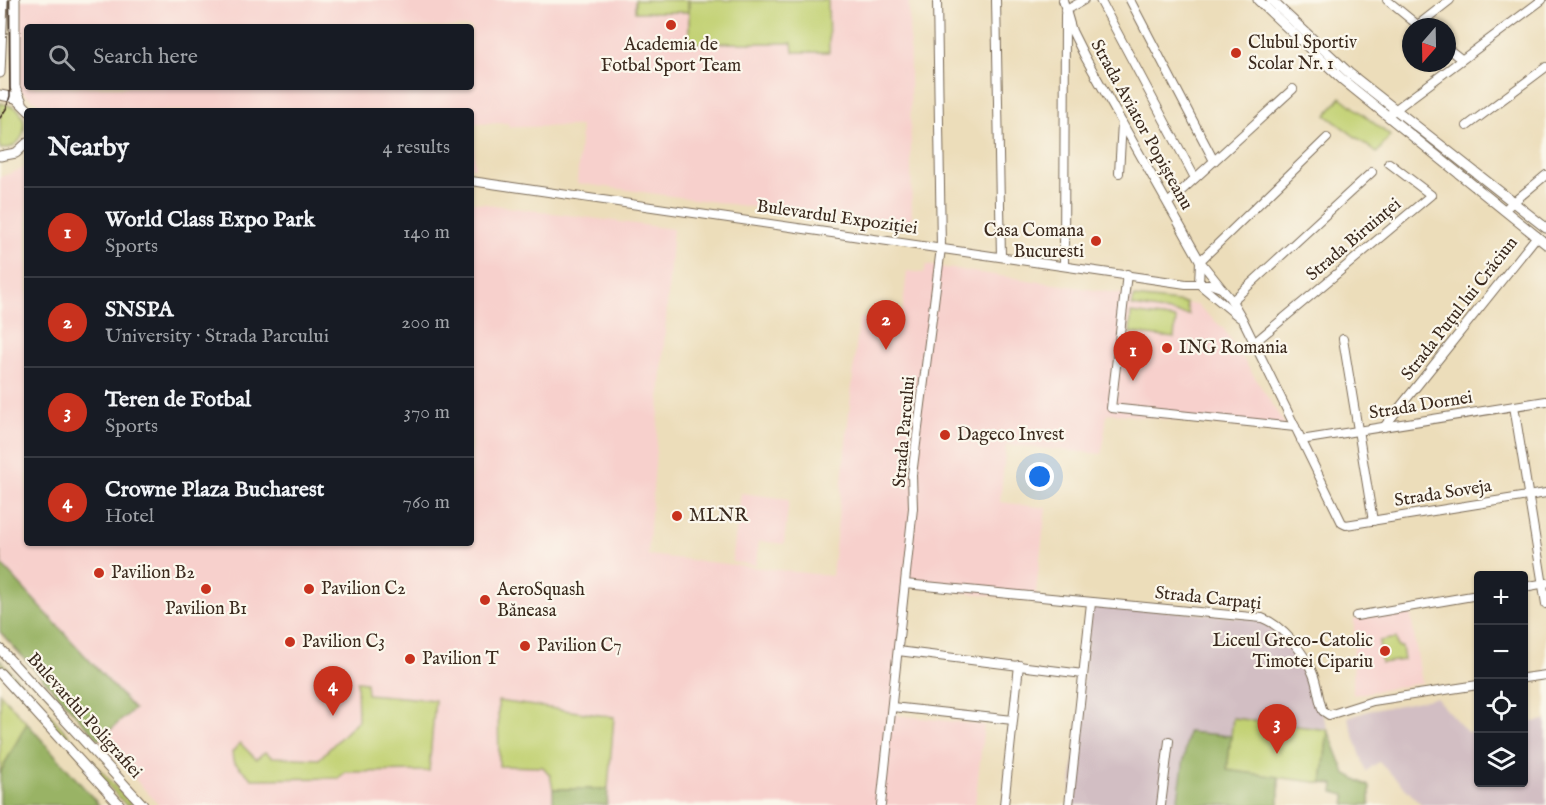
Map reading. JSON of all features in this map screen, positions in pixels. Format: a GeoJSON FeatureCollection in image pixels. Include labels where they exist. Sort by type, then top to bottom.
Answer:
{"type":"FeatureCollection","features":[{"type":"Feature","properties":{"kind":"main road"},"geometry":{"type":"LineString","coordinates":[[0,73],[3,0]]}},
{"type":"Feature","properties":{"kind":"main road"},"geometry":{"type":"LineString","coordinates":[[15,0],[15,87],[21,102]]}},
{"type":"Feature","properties":{"kind":"main road"},"geometry":{"type":"LineString","coordinates":[[1258,0],[1325,65],[1546,228]]}},
{"type":"Feature","properties":{"kind":"main road"},"geometry":{"type":"LineString","coordinates":[[1270,0],[1391,113],[1546,244]]}},
{"type":"Feature","properties":{"kind":"main road"},"geometry":{"type":"LineString","coordinates":[[0,95],[10,96],[26,108]]}},
{"type":"Feature","properties":{"kind":"main road"},"geometry":{"type":"LineString","coordinates":[[1,157],[24,148]]}},
{"type":"Feature","properties":{"kind":"main road","name":"Bulevardul Poligrafiei"},"geometry":{"type":"LineString","coordinates":[[0,648],[143,805]]}},
{"type":"Feature","properties":{"kind":"main road","name":"Bulevardul Poligrafiei"},"geometry":{"type":"LineString","coordinates":[[0,673],[120,805]]}},
{"type":"Feature","properties":{"kind":"street","name":"Strada Parcului"},"geometry":{"type":"LineString","coordinates":[[881,805],[913,508],[912,475],[941,248],[938,0]]}},
{"type":"Feature","properties":{"kind":"street"},"geometry":{"type":"LineString","coordinates":[[996,0],[1002,256]]}},
{"type":"Feature","properties":{"kind":"street","name":"Strada Aviator Popișteanu"},"geometry":{"type":"LineString","coordinates":[[1063,0],[1078,44],[1200,261],[1232,301],[1242,318],[1341,521],[1346,525]]}},
{"type":"Feature","properties":{"kind":"street"},"geometry":{"type":"LineString","coordinates":[[1064,265],[1063,45],[1065,11],[1084,0]]}},
{"type":"Feature","properties":{"kind":"street"},"geometry":{"type":"LineString","coordinates":[[1100,0],[1195,178]]}},
{"type":"Feature","properties":{"kind":"street"},"geometry":{"type":"LineString","coordinates":[[1130,0],[1214,161]]}},
{"type":"Feature","properties":{"kind":"street"},"geometry":{"type":"LineString","coordinates":[[1387,0],[1409,18]]}},
{"type":"Feature","properties":{"kind":"street"},"geometry":{"type":"LineString","coordinates":[[1429,18],[1450,0]]}},
{"type":"Feature","properties":{"kind":"street"},"geometry":{"type":"LineString","coordinates":[[1391,113],[1542,0]]}},
{"type":"Feature","properties":{"kind":"street"},"geometry":{"type":"LineString","coordinates":[[1456,55],[1461,59]]}},
{"type":"Feature","properties":{"kind":"street"},"geometry":{"type":"LineString","coordinates":[[1467,126],[1546,67]]}},
{"type":"Feature","properties":{"kind":"street"},"geometry":{"type":"LineString","coordinates":[[1168,203],[1293,89]]}},
{"type":"Feature","properties":{"kind":"street"},"geometry":{"type":"LineString","coordinates":[[1119,173],[1122,122]]}},
{"type":"Feature","properties":{"kind":"street"},"geometry":{"type":"LineString","coordinates":[[1199,284],[1200,261],[1327,138]]}},
{"type":"Feature","properties":{"kind":"street","name":"Strada Biruinței"},"geometry":{"type":"LineString","coordinates":[[1254,343],[1431,195],[1389,162]]}},
{"type":"Feature","properties":{"kind":"street"},"geometry":{"type":"LineString","coordinates":[[1232,301],[1372,172]]}},
{"type":"Feature","properties":{"kind":"street"},"geometry":{"type":"LineString","coordinates":[[1504,210],[1546,175]]}},
{"type":"Feature","properties":{"kind":"street","name":"Bulevardul Expoziției"},"geometry":{"type":"LineString","coordinates":[[474,182],[1221,288]]}},
{"type":"Feature","properties":{"kind":"street","name":"Strada Puțul lui Crăciun"},"geometry":{"type":"LineString","coordinates":[[1383,427],[1392,419],[1537,236]]}},
{"type":"Feature","properties":{"kind":"street"},"geometry":{"type":"LineString","coordinates":[[1199,284],[1207,279],[1209,271]]}},
{"type":"Feature","properties":{"kind":"street"},"geometry":{"type":"LineString","coordinates":[[1127,274],[1111,408],[1295,427]]}},
{"type":"Feature","properties":{"kind":"street","name":"Strada Aviator Popișteanu"},"geometry":{"type":"LineString","coordinates":[[1199,284],[1242,318]]}},
{"type":"Feature","properties":{"kind":"street"},"geometry":{"type":"LineString","coordinates":[[1343,339],[1373,521]]}},
{"type":"Feature","properties":{"kind":"street","name":"Strada Dornei"},"geometry":{"type":"LineString","coordinates":[[1301,440],[1546,401]]}},
{"type":"Feature","properties":{"kind":"street"},"geometry":{"type":"LineString","coordinates":[[1514,406],[1546,604]]}},
{"type":"Feature","properties":{"kind":"street","name":"Strada Soveja"},"geometry":{"type":"LineString","coordinates":[[1346,525],[1546,492]]}},
{"type":"Feature","properties":{"kind":"street"},"geometry":{"type":"LineString","coordinates":[[905,584],[1091,603],[1069,805]]}},
{"type":"Feature","properties":{"kind":"street"},"geometry":{"type":"LineString","coordinates":[[1528,586],[1544,584]]}},
{"type":"Feature","properties":{"kind":"street"},"geometry":{"type":"LineString","coordinates":[[1356,616],[1474,596]]}},
{"type":"Feature","properties":{"kind":"street","name":"Strada Carpați"},"geometry":{"type":"LineString","coordinates":[[1091,603],[1267,620],[1279,627],[1309,665],[1322,708],[1329,715],[1373,701],[1474,686]]}},
{"type":"Feature","properties":{"kind":"street"},"geometry":{"type":"LineString","coordinates":[[898,651],[1083,674]]}},
{"type":"Feature","properties":{"kind":"street"},"geometry":{"type":"LineString","coordinates":[[1004,805],[1019,665]]}},
{"type":"Feature","properties":{"kind":"street"},"geometry":{"type":"LineString","coordinates":[[1528,677],[1546,675]]}},
{"type":"Feature","properties":{"kind":"street"},"geometry":{"type":"LineString","coordinates":[[892,707],[1013,720]]}},
{"type":"Feature","properties":{"kind":"street"},"geometry":{"type":"LineString","coordinates":[[1161,805],[1169,741]]}},
{"type":"Feature","properties":{"kind":"shaded area"},"geometry":{"type":"Polygon","coordinates":[[[20,0],[909,0],[912,229],[577,183],[581,126],[509,127],[508,123],[474,124],[474,108],[45,108],[15,87],[20,0]]]}},
{"type":"Feature","properties":{"kind":"shaded area"},"geometry":{"type":"Polygon","coordinates":[[[24,168],[24,546],[474,546],[474,202],[673,229],[648,555],[832,576],[859,318],[901,323],[907,271],[924,273],[926,265],[1197,305],[1224,329],[1289,431],[1107,413],[1102,454],[1006,445],[1000,502],[1046,508],[1035,601],[910,586],[896,715],[984,725],[975,805],[607,805],[614,717],[498,701],[499,765],[544,767],[551,780],[553,805],[159,805],[0,634],[0,177],[24,168]]]}},
{"type":"Feature","properties":{"kind":"shaded area"},"geometry":{"type":"Polygon","coordinates":[[[741,493],[789,499],[784,544],[759,541],[756,565],[732,562],[741,493]]]}},
{"type":"Feature","properties":{"kind":"shaded area"},"geometry":{"type":"Polygon","coordinates":[[[1091,603],[1267,620],[1303,657],[1328,730],[1234,718],[1231,736],[1188,732],[1177,805],[1069,805],[1091,603]]]}},
{"type":"Feature","properties":{"kind":"shaded area","name":"Liceul Greco-Catolic Timotei Cipariu"},"geometry":{"type":"Polygon","coordinates":[[[1410,610],[1422,683],[1353,695],[1354,619],[1410,610]]]}},
{"type":"Feature","properties":{"kind":"shaded area"},"geometry":{"type":"Polygon","coordinates":[[[1436,698],[1467,732],[1474,731],[1474,787],[1528,787],[1528,722],[1546,720],[1546,805],[1422,805],[1379,762],[1366,771],[1348,718],[1368,711],[1436,698]]]}},
{"type":"Feature","properties":{"kind":"green space"},"geometry":{"type":"Polygon","coordinates":[[[635,0],[688,0],[688,12],[635,12],[635,0]]]}},
{"type":"Feature","properties":{"kind":"green space"},"geometry":{"type":"Polygon","coordinates":[[[689,0],[828,0],[829,52],[793,52],[792,43],[689,43],[689,0]]]}},
{"type":"Feature","properties":{"kind":"green space"},"geometry":{"type":"Polygon","coordinates":[[[1341,97],[1390,136],[1377,153],[1326,115],[1341,97]]]}},
{"type":"Feature","properties":{"kind":"green space"},"geometry":{"type":"Polygon","coordinates":[[[0,103],[17,108],[24,121],[24,128],[20,140],[15,145],[0,149],[0,103]]]}},
{"type":"Feature","properties":{"kind":"green space"},"geometry":{"type":"Polygon","coordinates":[[[1134,297],[1186,303],[1189,315],[1132,306],[1134,297]]]}},
{"type":"Feature","properties":{"kind":"green space"},"geometry":{"type":"Polygon","coordinates":[[[1131,313],[1176,319],[1174,338],[1130,333],[1131,313]]]}},
{"type":"Feature","properties":{"kind":"green space"},"geometry":{"type":"Polygon","coordinates":[[[0,551],[2,565],[134,709],[99,740],[0,632],[0,551]]]}},
{"type":"Feature","properties":{"kind":"green space"},"geometry":{"type":"Polygon","coordinates":[[[1396,638],[1398,647],[1402,647],[1404,660],[1381,663],[1379,641],[1396,638]]]}},
{"type":"Feature","properties":{"kind":"green space"},"geometry":{"type":"Polygon","coordinates":[[[0,660],[132,805],[126,805],[0,667],[0,660]]]}},
{"type":"Feature","properties":{"kind":"green space"},"geometry":{"type":"Polygon","coordinates":[[[357,681],[366,682],[367,694],[435,700],[429,771],[345,772],[339,778],[252,779],[233,761],[232,752],[240,743],[256,759],[265,752],[272,757],[319,759],[358,720],[357,681]]]}},
{"type":"Feature","properties":{"kind":"green space"},"geometry":{"type":"Polygon","coordinates":[[[0,693],[27,723],[0,773],[0,693]]]}},
{"type":"Feature","properties":{"kind":"green space"},"geometry":{"type":"Polygon","coordinates":[[[498,701],[614,717],[608,789],[553,789],[550,775],[543,767],[499,766],[498,701]]]}},
{"type":"Feature","properties":{"kind":"green space"},"geometry":{"type":"Polygon","coordinates":[[[1233,718],[1328,730],[1322,783],[1227,771],[1233,718]]]}},
{"type":"Feature","properties":{"kind":"green space"},"geometry":{"type":"Polygon","coordinates":[[[27,723],[99,805],[0,805],[0,773],[27,723]]]}},
{"type":"Feature","properties":{"kind":"green space"},"geometry":{"type":"Polygon","coordinates":[[[1328,730],[1345,773],[1370,787],[1370,805],[1345,805],[1345,795],[1333,792],[1334,784],[1322,783],[1328,730]]]}},
{"type":"Feature","properties":{"kind":"green space"},"geometry":{"type":"Polygon","coordinates":[[[1188,732],[1231,736],[1227,770],[1279,777],[1279,805],[1177,805],[1188,732]]]}},
{"type":"Feature","properties":{"kind":"green space"},"geometry":{"type":"Polygon","coordinates":[[[553,789],[608,789],[607,805],[553,805],[553,789]]]}},
{"type":"Feature","properties":{"kind":"tram line"},"geometry":{"type":"LineString","coordinates":[[0,118],[10,96],[9,0]]}},
{"type":"Feature","properties":{"kind":"place","name":"Academia de Fotbal Sport Team"},"geometry":{"type":"Point","coordinates":[671,25]}},
{"type":"Feature","properties":{"kind":"place","name":"Clubul Sportiv Scolar Nr. 1"},"geometry":{"type":"Point","coordinates":[1236,53]}},
{"type":"Feature","properties":{"kind":"place","name":"Casa Comana Bucuresti"},"geometry":{"type":"Point","coordinates":[1096,241]}},
{"type":"Feature","properties":{"kind":"place","name":"ING Romania"},"geometry":{"type":"Point","coordinates":[1167,348]}},
{"type":"Feature","properties":{"kind":"place","name":"SNSPA"},"geometry":{"type":"Point","coordinates":[886,350]}},
{"type":"Feature","properties":{"kind":"place","name":"World Class Expo Park"},"geometry":{"type":"Point","coordinates":[1133,381]}},
{"type":"Feature","properties":{"kind":"place","name":"Dageco Invest"},"geometry":{"type":"Point","coordinates":[945,435]}},
{"type":"Feature","properties":{"kind":"place","name":"MLNR"},"geometry":{"type":"Point","coordinates":[677,516]}},
{"type":"Feature","properties":{"kind":"place","name":"Pavilion B2"},"geometry":{"type":"Point","coordinates":[99,573]}},
{"type":"Feature","properties":{"kind":"place","name":"Pavilion B1"},"geometry":{"type":"Point","coordinates":[206,589]}},
{"type":"Feature","properties":{"kind":"place","name":"Pavilion C2"},"geometry":{"type":"Point","coordinates":[309,589]}},
{"type":"Feature","properties":{"kind":"place","name":"AeroSquash Băneasa"},"geometry":{"type":"Point","coordinates":[485,600]}},
{"type":"Feature","properties":{"kind":"place","name":"Pavilion C3"},"geometry":{"type":"Point","coordinates":[290,642]}},
{"type":"Feature","properties":{"kind":"place","name":"Pavilion C7"},"geometry":{"type":"Point","coordinates":[525,646]}},
{"type":"Feature","properties":{"kind":"place","name":"Liceul Greco-Catolic Timotei Cipariu"},"geometry":{"type":"Point","coordinates":[1385,651]}},
{"type":"Feature","properties":{"kind":"place","name":"Pavilion T"},"geometry":{"type":"Point","coordinates":[410,659]}},
{"type":"Feature","properties":{"kind":"place","name":"Crowne Plaza Bucharest"},"geometry":{"type":"Point","coordinates":[333,716]}},
{"type":"Feature","properties":{"kind":"place","name":"Teren de Fotbal"},"geometry":{"type":"Point","coordinates":[1277,754]}}]}
